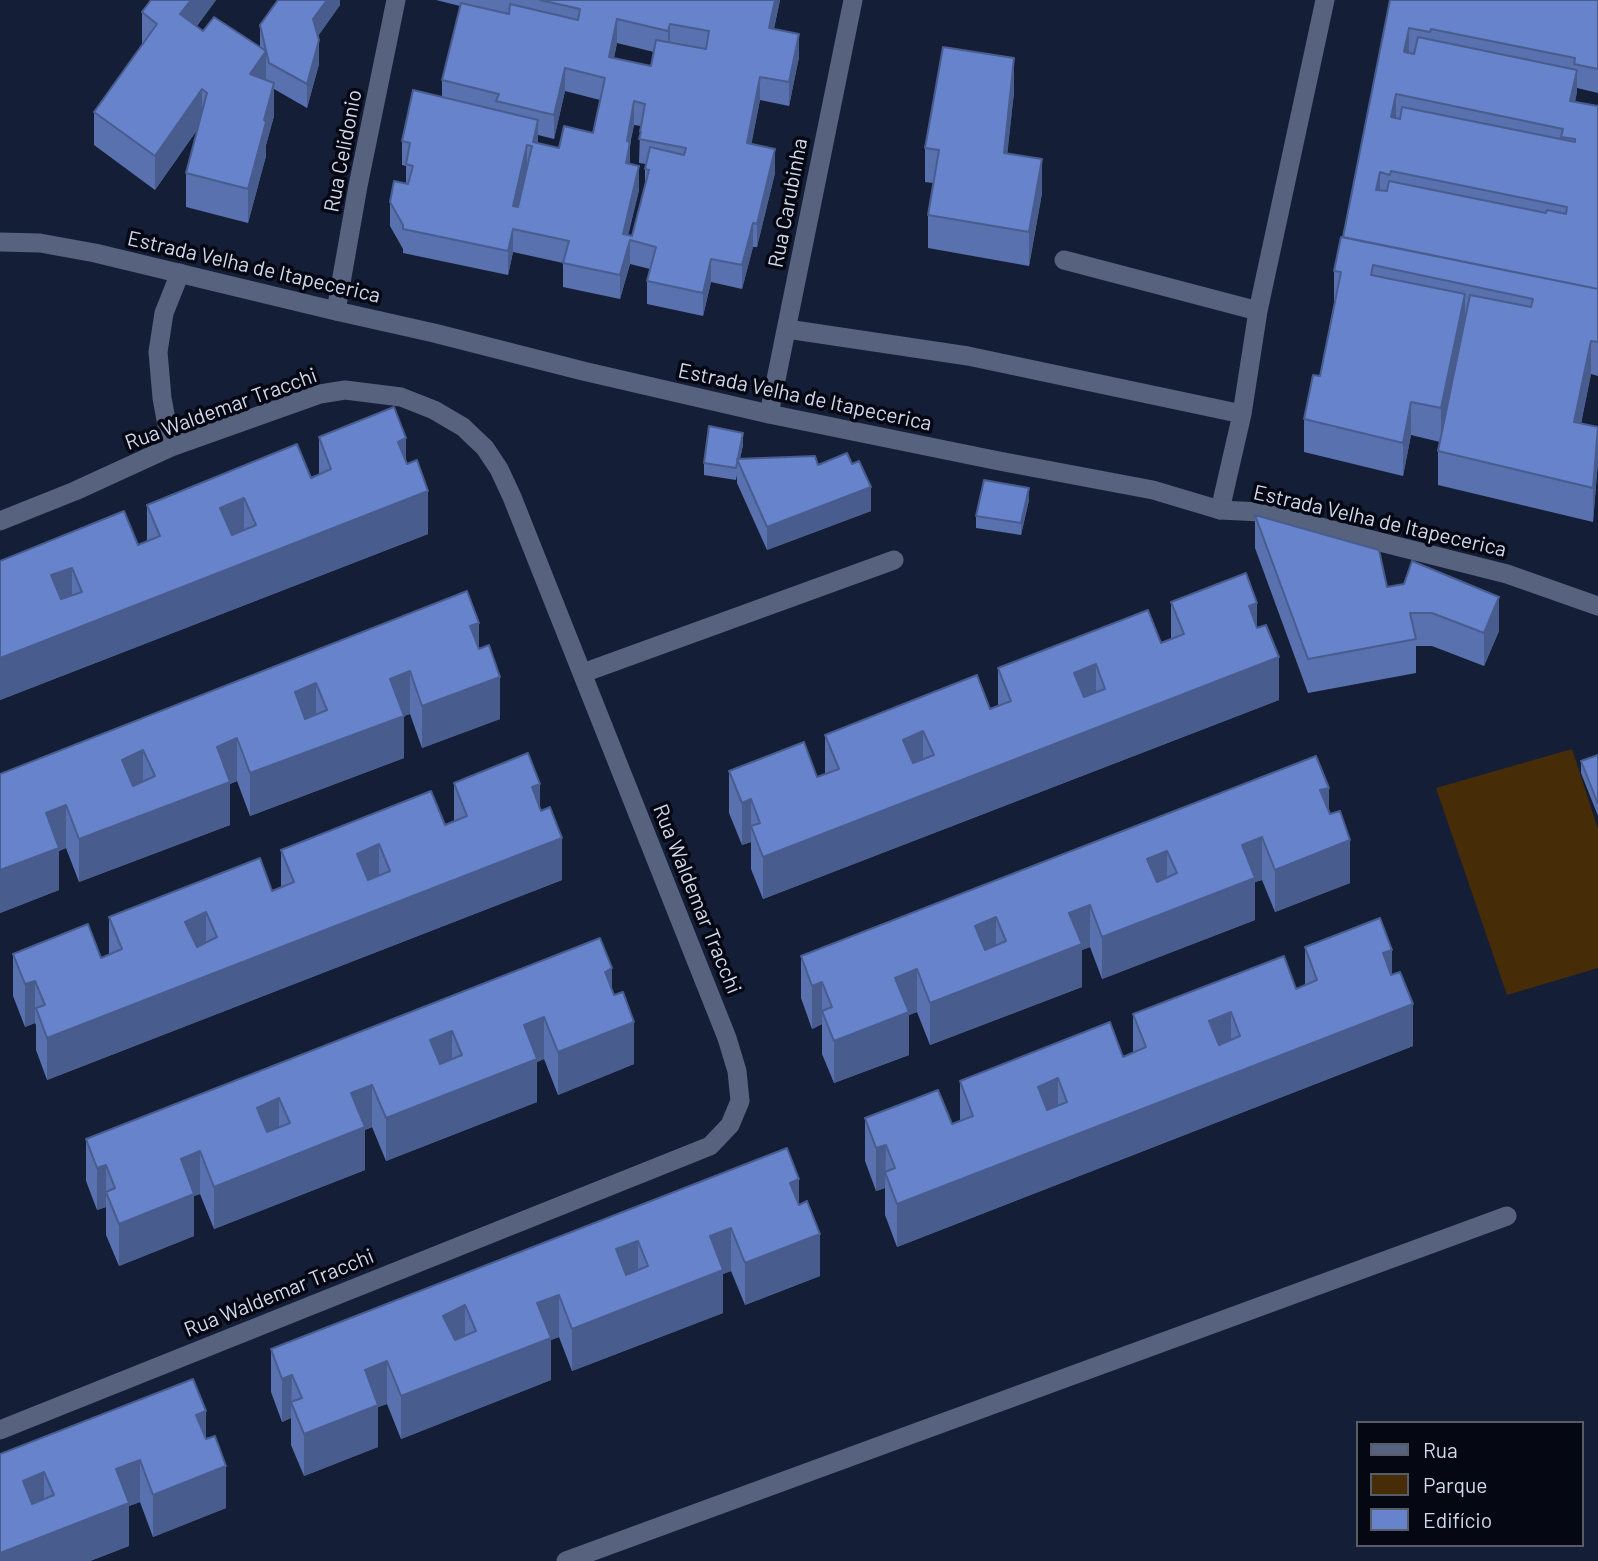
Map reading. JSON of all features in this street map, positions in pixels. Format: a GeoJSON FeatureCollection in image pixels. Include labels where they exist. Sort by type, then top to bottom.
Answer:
{"type":"FeatureCollection","features":[{"type":"Feature","properties":{"kind":"street","name":"Rua Celidonio"},"geometry":{"type":"LineString","coordinates":[[336,311],[396,0]]}},
{"type":"Feature","properties":{"kind":"street","name":"Rua Carubinha"},"geometry":{"type":"LineString","coordinates":[[769,414],[853,0]]}},
{"type":"Feature","properties":{"kind":"street"},"geometry":{"type":"LineString","coordinates":[[1220,510],[1242,414],[1258,311],[1325,0]]}},
{"type":"Feature","properties":{"kind":"street","name":"Estrada Velha de Itapecerica"},"geometry":{"type":"LineString","coordinates":[[0,242],[51,245],[95,253],[434,332],[583,372],[769,414],[1153,490],[1220,510],[1261,512],[1507,574],[1598,606]]}},
{"type":"Feature","properties":{"kind":"street"},"geometry":{"type":"LineString","coordinates":[[1064,260],[1258,311]]}},
{"type":"Feature","properties":{"kind":"street"},"geometry":{"type":"LineString","coordinates":[[171,447],[162,398],[158,352],[164,313],[180,273]]}},
{"type":"Feature","properties":{"kind":"street"},"geometry":{"type":"LineString","coordinates":[[787,328],[968,356],[1242,414]]}},
{"type":"Feature","properties":{"kind":"street","name":"Rua Waldemar Tracchi"},"geometry":{"type":"LineString","coordinates":[[0,521],[75,491],[171,447],[320,394],[345,390],[401,397],[434,410],[463,427],[485,448],[499,468],[512,497],[727,1038],[737,1071],[740,1101],[730,1125],[710,1146],[0,1430]]}},
{"type":"Feature","properties":{"kind":"street"},"geometry":{"type":"LineString","coordinates":[[583,673],[894,560]]}},
{"type":"Feature","properties":{"kind":"street"},"geometry":{"type":"LineString","coordinates":[[566,1561],[1507,1216]]}},
{"type":"Feature","properties":{"kind":"green space"},"geometry":{"type":"Polygon","coordinates":[[[1572,749],[1598,829],[1598,968],[1507,995],[1436,788],[1572,749]]]}},
{"type":"Feature","properties":{"kind":"building"},"geometry":{"type":"Polygon","coordinates":[[[151,0],[191,0],[180,14],[203,31],[214,17],[266,51],[250,74],[274,83],[248,189],[186,173],[207,93],[202,89],[155,156],[94,112],[157,24],[142,12],[151,0]]]}},
{"type":"Feature","properties":{"kind":"building"},"geometry":{"type":"Polygon","coordinates":[[[278,0],[327,0],[313,19],[319,40],[307,84],[269,63],[260,25],[278,0]]]}},
{"type":"Feature","properties":{"kind":"building"},"geometry":{"type":"Polygon","coordinates":[[[540,0],[775,0],[769,28],[799,34],[789,82],[760,77],[747,143],[775,149],[757,224],[753,223],[742,265],[711,259],[703,293],[647,281],[656,247],[630,240],[620,275],[563,263],[569,241],[513,229],[508,251],[403,229],[390,202],[394,181],[408,184],[413,166],[406,164],[410,143],[402,141],[413,90],[538,120],[533,142],[559,148],[564,126],[593,133],[605,78],[565,68],[554,115],[496,101],[499,94],[442,80],[461,3],[509,14],[510,4],[578,20],[580,9],[540,0]],[[617,19],[609,57],[651,66],[656,40],[706,49],[709,31],[670,24],[668,31],[617,19]],[[634,101],[627,141],[630,142],[626,163],[639,166],[623,234],[632,236],[649,170],[645,169],[650,147],[684,155],[686,148],[639,139],[645,104],[634,101]],[[527,145],[513,206],[518,207],[532,146],[527,145]]]}},
{"type":"Feature","properties":{"kind":"building"},"geometry":{"type":"Polygon","coordinates":[[[1390,0],[1598,0],[1598,69],[1574,64],[1575,58],[1431,29],[1430,32],[1409,28],[1404,52],[1414,54],[1418,37],[1577,70],[1570,101],[1598,106],[1598,289],[1343,237],[1390,0]],[[1396,94],[1391,117],[1400,119],[1402,107],[1575,142],[1575,139],[1561,137],[1563,129],[1396,94]],[[1391,171],[1390,175],[1380,172],[1376,190],[1387,191],[1389,181],[1546,213],[1547,210],[1566,214],[1567,207],[1391,171]]]}},
{"type":"Feature","properties":{"kind":"building"},"geometry":{"type":"Polygon","coordinates":[[[943,47],[1014,58],[1004,153],[1042,159],[1029,232],[928,215],[939,150],[925,148],[943,47]]]}},
{"type":"Feature","properties":{"kind":"building"},"geometry":{"type":"Polygon","coordinates":[[[1341,237],[1598,289],[1598,342],[1591,341],[1574,422],[1598,427],[1593,488],[1438,451],[1470,295],[1531,307],[1533,299],[1373,265],[1371,275],[1465,294],[1441,408],[1411,402],[1403,443],[1304,419],[1313,375],[1320,376],[1341,272],[1334,271],[1341,237]]]}},
{"type":"Feature","properties":{"kind":"building"},"geometry":{"type":"Polygon","coordinates":[[[394,407],[406,438],[398,442],[407,464],[417,460],[428,491],[0,658],[0,561],[124,511],[138,545],[160,536],[147,505],[297,444],[311,478],[331,469],[319,437],[394,407]],[[244,498],[220,508],[232,535],[256,525],[244,498]],[[72,568],[51,575],[61,599],[82,592],[72,568]]]}},
{"type":"Feature","properties":{"kind":"building"},"geometry":{"type":"Polygon","coordinates":[[[709,426],[743,433],[736,468],[704,463],[709,426]]]}},
{"type":"Feature","properties":{"kind":"building"},"geometry":{"type":"Polygon","coordinates":[[[847,453],[852,464],[859,461],[871,487],[767,527],[737,459],[815,456],[818,465],[847,453]]]}},
{"type":"Feature","properties":{"kind":"building"},"geometry":{"type":"Polygon","coordinates":[[[984,480],[1029,488],[1021,523],[976,516],[984,480]]]}},
{"type":"Feature","properties":{"kind":"building"},"geometry":{"type":"Polygon","coordinates":[[[1255,515],[1379,550],[1387,587],[1404,584],[1412,561],[1499,597],[1484,633],[1432,613],[1410,613],[1416,639],[1308,659],[1255,515]]]}},
{"type":"Feature","properties":{"kind":"building"},"geometry":{"type":"Polygon","coordinates":[[[1246,573],[1257,603],[1249,606],[1257,628],[1266,625],[1279,657],[763,857],[751,826],[760,823],[751,799],[742,803],[729,771],[804,742],[817,777],[839,769],[825,735],[977,675],[990,709],[1011,701],[998,668],[1148,610],[1161,643],[1184,634],[1171,602],[1246,573]],[[1096,664],[1074,673],[1084,697],[1105,689],[1096,664]],[[923,731],[903,740],[913,763],[934,755],[923,731]]]}},
{"type":"Feature","properties":{"kind":"building"},"geometry":{"type":"Polygon","coordinates":[[[467,591],[479,623],[470,626],[479,649],[489,645],[500,677],[422,706],[410,671],[390,679],[404,716],[250,773],[237,738],[217,747],[230,782],[79,839],[66,805],[46,813],[59,848],[0,870],[0,774],[467,591]],[[316,683],[295,692],[305,719],[327,710],[316,683]],[[143,750],[122,760],[133,786],[155,776],[143,750]]]}},
{"type":"Feature","properties":{"kind":"building"},"geometry":{"type":"Polygon","coordinates":[[[528,753],[540,784],[532,787],[541,811],[550,807],[562,838],[47,1038],[36,1008],[45,1005],[35,981],[25,984],[13,954],[88,924],[101,958],[122,949],[109,917],[260,858],[272,891],[294,882],[281,850],[431,791],[445,825],[467,816],[454,783],[528,753]],[[379,844],[357,854],[368,880],[390,871],[379,844]],[[206,912],[185,922],[197,947],[217,937],[206,912]]]}},
{"type":"Feature","properties":{"kind":"building"},"geometry":{"type":"Polygon","coordinates":[[[1598,755],[1598,804],[1581,761],[1598,755]]]}},
{"type":"Feature","properties":{"kind":"building"},"geometry":{"type":"Polygon","coordinates":[[[1316,756],[1329,788],[1320,790],[1330,814],[1340,811],[1350,840],[1275,870],[1262,837],[1242,845],[1255,878],[1102,937],[1090,905],[1069,913],[1082,944],[930,1003],[917,969],[895,978],[909,1012],[834,1041],[822,1011],[832,1007],[822,982],[812,986],[801,956],[1316,756]],[[1167,851],[1147,859],[1157,882],[1177,873],[1167,851]],[[996,917],[975,926],[985,950],[1006,941],[996,917]]]}},
{"type":"Feature","properties":{"kind":"building"},"geometry":{"type":"Polygon","coordinates":[[[1380,918],[1392,950],[1383,953],[1391,975],[1400,972],[1413,1004],[897,1204],[885,1172],[895,1168],[886,1145],[876,1148],[865,1118],[938,1090],[952,1124],[973,1116],[960,1081],[1110,1022],[1123,1057],[1146,1047],[1133,1014],[1284,956],[1296,989],[1317,980],[1305,947],[1380,918]],[[1231,1012],[1209,1021],[1219,1045],[1240,1036],[1231,1012]],[[1058,1078],[1038,1087],[1047,1110],[1067,1102],[1058,1078]]]}},
{"type":"Feature","properties":{"kind":"building"},"geometry":{"type":"Polygon","coordinates":[[[600,938],[612,968],[605,972],[614,995],[623,992],[634,1022],[558,1052],[544,1017],[524,1025],[537,1059],[386,1118],[372,1085],[351,1093],[365,1127],[214,1187],[200,1151],[181,1159],[194,1194],[119,1224],[106,1192],[115,1188],[106,1165],[97,1168],[86,1139],[600,938]],[[452,1031],[430,1040],[440,1064],[462,1055],[452,1031]],[[279,1098],[257,1108],[267,1132],[290,1123],[279,1098]]]}},
{"type":"Feature","properties":{"kind":"building"},"geometry":{"type":"Polygon","coordinates":[[[787,1148],[799,1179],[790,1183],[799,1205],[807,1201],[820,1234],[745,1263],[731,1228],[710,1236],[723,1270],[572,1329],[559,1295],[537,1303],[551,1338],[401,1396],[387,1361],[365,1370],[378,1405],[304,1434],[291,1402],[302,1398],[292,1375],[282,1379],[271,1349],[787,1148]],[[638,1241],[616,1249],[626,1275],[648,1266],[638,1241]],[[465,1305],[443,1316],[455,1340],[476,1331],[465,1305]]]}},
{"type":"Feature","properties":{"kind":"building"},"geometry":{"type":"Polygon","coordinates":[[[193,1379],[206,1411],[196,1415],[206,1439],[215,1436],[226,1466],[153,1495],[140,1460],[116,1469],[129,1503],[0,1553],[0,1454],[193,1379]],[[44,1472],[23,1481],[32,1504],[54,1495],[44,1472]]]}}]}
